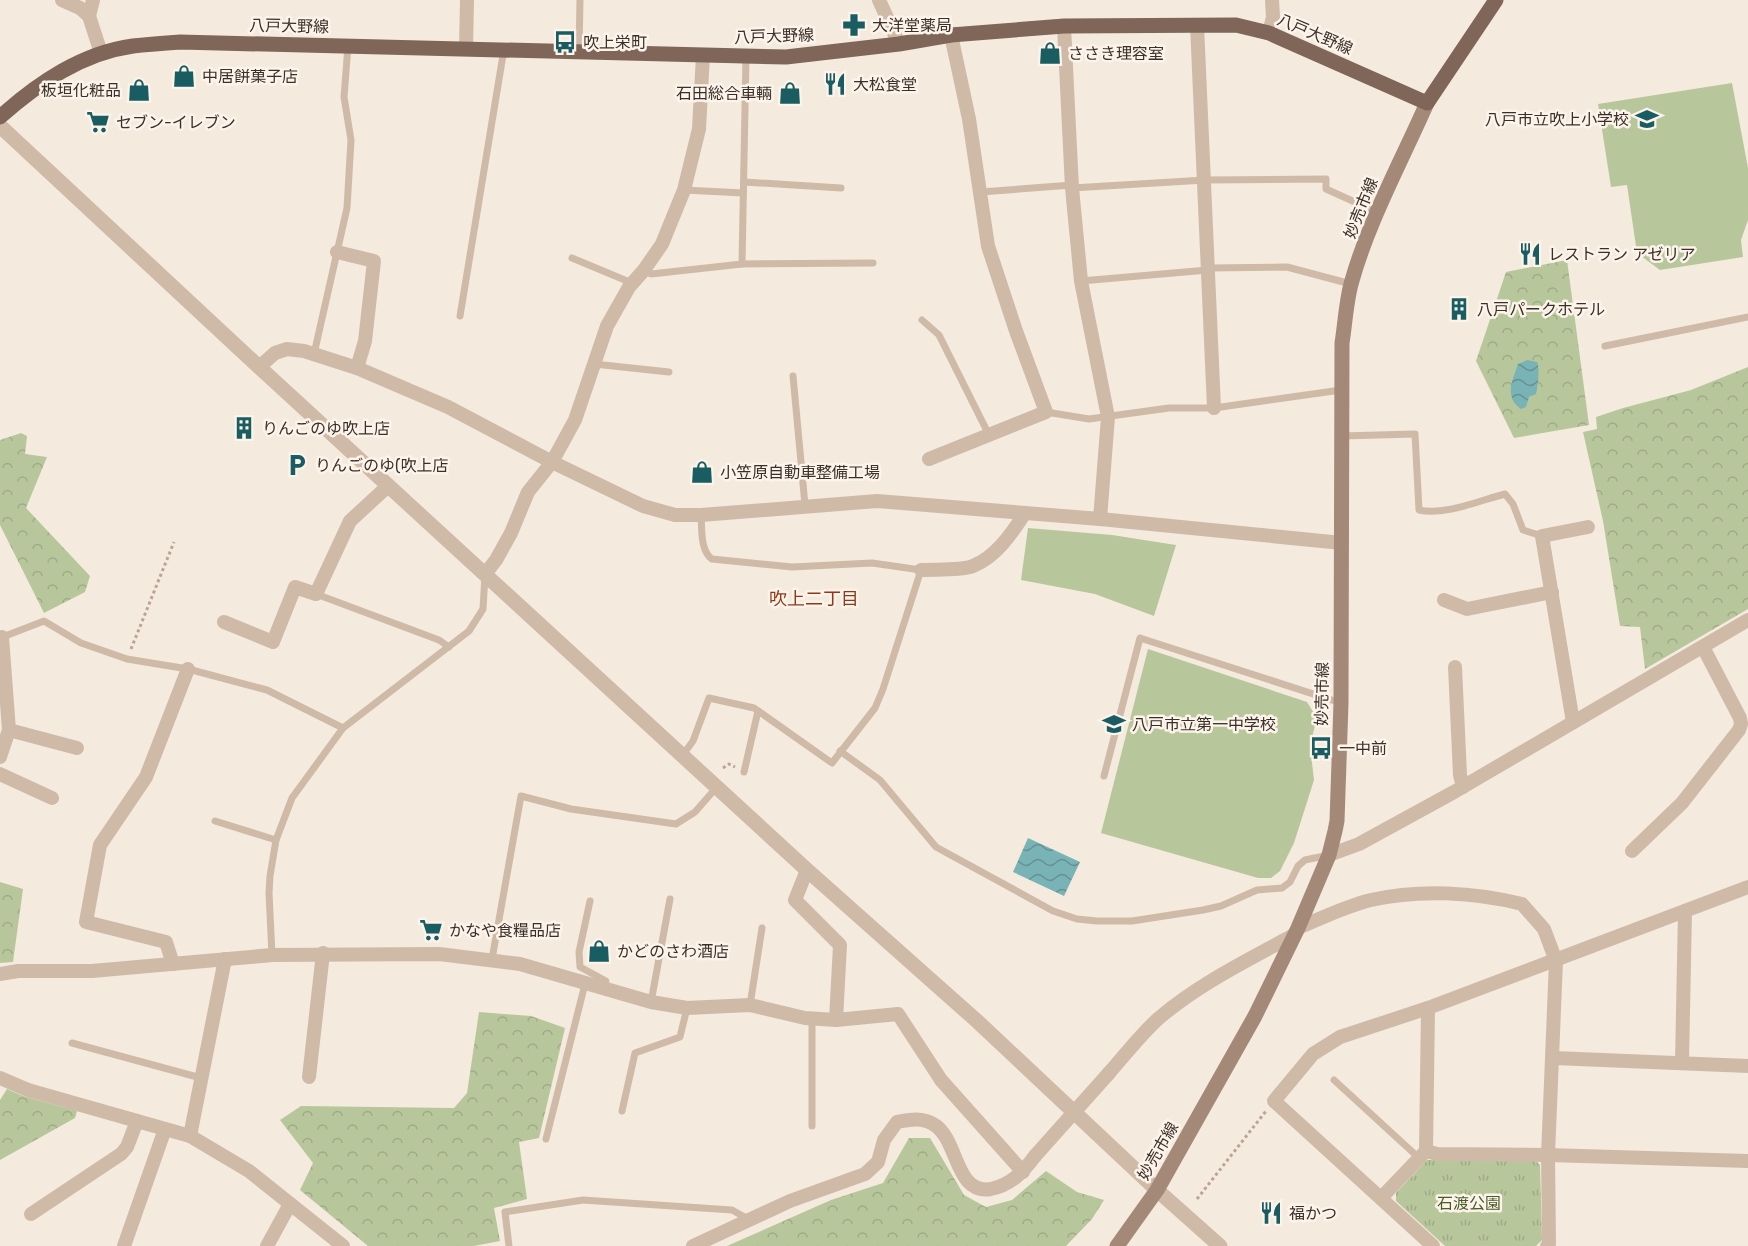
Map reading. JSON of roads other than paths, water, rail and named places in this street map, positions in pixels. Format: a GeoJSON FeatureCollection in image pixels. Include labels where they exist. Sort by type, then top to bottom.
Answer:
{"type":"FeatureCollection","features":[{"type":"Feature","properties":{"kind":"main road"},"geometry":{"type":"LineString","coordinates":[[1427,104],[1496,0]]}},
{"type":"Feature","properties":{"kind":"main road","name":"八戸大野線"},"geometry":{"type":"LineString","coordinates":[[0,117],[22,96],[60,72],[101,53],[133,46],[180,42],[786,57],[899,44],[951,35],[1064,26],[1236,25],[1269,33],[1427,104]]}},
{"type":"Feature","properties":{"kind":"main road","name":"妙売市線"},"geometry":{"type":"LineString","coordinates":[[1117,1246],[1157,1190],[1255,1016],[1329,855],[1337,821],[1341,703],[1342,344],[1351,285],[1378,212],[1427,104]]}},
{"type":"Feature","properties":{"kind":"street"},"geometry":{"type":"LineString","coordinates":[[62,0],[80,8],[89,16],[101,53]]}},
{"type":"Feature","properties":{"kind":"street"},"geometry":{"type":"LineString","coordinates":[[89,16],[93,0]]}},
{"type":"Feature","properties":{"kind":"street"},"geometry":{"type":"LineString","coordinates":[[466,48],[467,0]]}},
{"type":"Feature","properties":{"kind":"street"},"geometry":{"type":"LineString","coordinates":[[879,0],[899,44]]}},
{"type":"Feature","properties":{"kind":"street"},"geometry":{"type":"LineString","coordinates":[[1269,33],[1273,17],[1272,0]]}},
{"type":"Feature","properties":{"kind":"street"},"geometry":{"type":"LineString","coordinates":[[1197,25],[1214,408]]}},
{"type":"Feature","properties":{"kind":"street"},"geometry":{"type":"LineString","coordinates":[[1064,26],[1072,187],[1081,281],[1108,417],[1100,519]]}},
{"type":"Feature","properties":{"kind":"street"},"geometry":{"type":"LineString","coordinates":[[929,459],[1046,412],[988,246],[969,119],[951,35]]}},
{"type":"Feature","properties":{"kind":"street"},"geometry":{"type":"LineString","coordinates":[[485,574],[511,533],[528,492],[552,462],[575,420],[607,326],[632,283],[662,244],[684,190],[699,129],[703,55]]}},
{"type":"Feature","properties":{"kind":"street"},"geometry":{"type":"LineString","coordinates":[[0,126],[258,368],[716,788],[977,1021],[1220,1246]]}},
{"type":"Feature","properties":{"kind":"street"},"geometry":{"type":"LineString","coordinates":[[337,252],[374,261],[364,341],[357,368]]}},
{"type":"Feature","properties":{"kind":"street"},"geometry":{"type":"LineString","coordinates":[[258,368],[275,353],[287,350],[314,354],[357,368],[448,407],[552,462],[643,506],[675,515],[877,501],[1100,519],[1341,543]]}},
{"type":"Feature","properties":{"kind":"street"},"geometry":{"type":"LineString","coordinates":[[224,622],[273,642],[296,586],[316,594],[350,521],[388,486]]}},
{"type":"Feature","properties":{"kind":"street"},"geometry":{"type":"LineString","coordinates":[[921,570],[972,567],[999,547],[1012,533],[1025,513]]}},
{"type":"Feature","properties":{"kind":"street"},"geometry":{"type":"LineString","coordinates":[[1573,722],[1542,536],[1588,527]]}},
{"type":"Feature","properties":{"kind":"street"},"geometry":{"type":"LineString","coordinates":[[1444,600],[1467,609],[1552,592]]}},
{"type":"Feature","properties":{"kind":"street"},"geometry":{"type":"LineString","coordinates":[[1329,855],[1359,844],[1463,787],[1748,620]]}},
{"type":"Feature","properties":{"kind":"street"},"geometry":{"type":"LineString","coordinates":[[0,757],[9,730],[1,637]]}},
{"type":"Feature","properties":{"kind":"street"},"geometry":{"type":"LineString","coordinates":[[1632,851],[1682,803],[1742,724],[1702,647]]}},
{"type":"Feature","properties":{"kind":"street"},"geometry":{"type":"LineString","coordinates":[[1455,667],[1460,775],[1463,787]]}},
{"type":"Feature","properties":{"kind":"street"},"geometry":{"type":"LineString","coordinates":[[173,964],[166,942],[86,922],[100,845],[146,777],[188,669]]}},
{"type":"Feature","properties":{"kind":"street"},"geometry":{"type":"LineString","coordinates":[[9,730],[77,748]]}},
{"type":"Feature","properties":{"kind":"street"},"geometry":{"type":"LineString","coordinates":[[0,774],[52,798]]}},
{"type":"Feature","properties":{"kind":"street"},"geometry":{"type":"LineString","coordinates":[[807,870],[795,900],[840,945],[836,1020]]}},
{"type":"Feature","properties":{"kind":"street"},"geometry":{"type":"LineString","coordinates":[[1433,1246],[1274,1101],[1313,1054],[1340,1037],[1557,961],[1748,887]]}},
{"type":"Feature","properties":{"kind":"street"},"geometry":{"type":"LineString","coordinates":[[693,1246],[714,1242],[790,1201],[865,1174],[878,1162],[884,1140],[897,1122],[913,1119],[934,1124],[947,1138],[964,1177],[973,1187],[986,1190],[1004,1186],[1023,1172],[1157,1020],[1185,997],[1295,932],[1337,911],[1372,900],[1422,893],[1449,894],[1522,904],[1545,929],[1557,961],[1548,1155],[1549,1244],[1547,1246]]}},
{"type":"Feature","properties":{"kind":"street"},"geometry":{"type":"LineString","coordinates":[[1682,1063],[1685,911]]}},
{"type":"Feature","properties":{"kind":"street"},"geometry":{"type":"LineString","coordinates":[[309,1077],[323,953]]}},
{"type":"Feature","properties":{"kind":"street"},"geometry":{"type":"LineString","coordinates":[[0,974],[18,971],[92,971],[272,955],[439,954],[520,964],[651,1002],[687,1008],[750,1005],[812,1018],[836,1020],[898,1014],[941,1080],[1023,1172]]}},
{"type":"Feature","properties":{"kind":"street"},"geometry":{"type":"LineString","coordinates":[[190,1136],[225,959]]}},
{"type":"Feature","properties":{"kind":"street"},"geometry":{"type":"LineString","coordinates":[[1423,1155],[1428,1008]]}},
{"type":"Feature","properties":{"kind":"street"},"geometry":{"type":"LineString","coordinates":[[1554,1058],[1748,1065]]}},
{"type":"Feature","properties":{"kind":"street"},"geometry":{"type":"LineString","coordinates":[[0,1078],[28,1090],[190,1136],[249,1171],[343,1246]]}},
{"type":"Feature","properties":{"kind":"street"},"geometry":{"type":"LineString","coordinates":[[31,1214],[121,1154],[127,1148],[137,1121]]}},
{"type":"Feature","properties":{"kind":"street"},"geometry":{"type":"LineString","coordinates":[[124,1246],[165,1129]]}},
{"type":"Feature","properties":{"kind":"street"},"geometry":{"type":"LineString","coordinates":[[1381,1198],[1423,1155],[1548,1155],[1748,1161]]}},
{"type":"Feature","properties":{"kind":"street"},"geometry":{"type":"LineString","coordinates":[[267,1246],[290,1204]]}},
{"type":"Feature","properties":{"kind":"lane"},"geometry":{"type":"LineString","coordinates":[[579,51],[580,0]]}},
{"type":"Feature","properties":{"kind":"lane"},"geometry":{"type":"LineString","coordinates":[[314,354],[347,208],[351,163],[351,140],[344,98],[348,46]]}},
{"type":"Feature","properties":{"kind":"lane"},"geometry":{"type":"LineString","coordinates":[[460,316],[504,49]]}},
{"type":"Feature","properties":{"kind":"lane"},"geometry":{"type":"LineString","coordinates":[[742,264],[746,56]]}},
{"type":"Feature","properties":{"kind":"lane"},"geometry":{"type":"LineString","coordinates":[[981,192],[1205,180],[1326,178],[1326,189],[1378,212]]}},
{"type":"Feature","properties":{"kind":"lane"},"geometry":{"type":"LineString","coordinates":[[744,182],[841,188]]}},
{"type":"Feature","properties":{"kind":"lane"},"geometry":{"type":"LineString","coordinates":[[684,190],[744,193]]}},
{"type":"Feature","properties":{"kind":"lane"},"geometry":{"type":"LineString","coordinates":[[572,258],[632,283]]}},
{"type":"Feature","properties":{"kind":"lane"},"geometry":{"type":"LineString","coordinates":[[644,270],[651,274],[742,264],[873,264]]}},
{"type":"Feature","properties":{"kind":"lane"},"geometry":{"type":"LineString","coordinates":[[1081,281],[1208,269],[1287,267],[1351,285]]}},
{"type":"Feature","properties":{"kind":"lane"},"geometry":{"type":"LineString","coordinates":[[1605,346],[1748,317]]}},
{"type":"Feature","properties":{"kind":"lane"},"geometry":{"type":"LineString","coordinates":[[922,320],[939,335],[989,435]]}},
{"type":"Feature","properties":{"kind":"lane"},"geometry":{"type":"LineString","coordinates":[[594,364],[669,372]]}},
{"type":"Feature","properties":{"kind":"lane"},"geometry":{"type":"LineString","coordinates":[[793,376],[805,505]]}},
{"type":"Feature","properties":{"kind":"lane"},"geometry":{"type":"LineString","coordinates":[[1046,412],[1089,418],[1108,417],[1169,408],[1214,408],[1341,390]]}},
{"type":"Feature","properties":{"kind":"lane"},"geometry":{"type":"LineString","coordinates":[[1341,436],[1415,434],[1419,510],[1429,512],[1448,509],[1505,494],[1513,504],[1523,530],[1542,536]]}},
{"type":"Feature","properties":{"kind":"lane"},"geometry":{"type":"LineString","coordinates":[[682,756],[693,741],[709,698],[754,708],[832,764],[875,708],[921,570],[872,563],[792,567],[712,560],[707,556],[704,546],[701,515]]}},
{"type":"Feature","properties":{"kind":"lane"},"geometry":{"type":"LineString","coordinates":[[272,955],[268,893],[276,840],[292,798],[343,728],[469,631],[483,609],[485,574]]}},
{"type":"Feature","properties":{"kind":"lane"},"geometry":{"type":"LineString","coordinates":[[316,594],[439,639],[449,648]]}},
{"type":"Feature","properties":{"kind":"lane"},"geometry":{"type":"LineString","coordinates":[[1,637],[44,621],[81,643],[127,659],[188,669],[267,690],[343,728]]}},
{"type":"Feature","properties":{"kind":"lane"},"geometry":{"type":"LineString","coordinates":[[1104,776],[1140,638],[1341,703]]}},
{"type":"Feature","properties":{"kind":"lane"},"geometry":{"type":"LineString","coordinates":[[744,772],[758,711]]}},
{"type":"Feature","properties":{"kind":"lane"},"geometry":{"type":"LineString","coordinates":[[840,751],[880,780],[936,847],[1053,911],[1077,919],[1132,921],[1221,906],[1257,890],[1282,888],[1290,882],[1298,866],[1305,860],[1329,855]]}},
{"type":"Feature","properties":{"kind":"lane"},"geometry":{"type":"LineString","coordinates":[[492,959],[521,796],[571,809],[676,824],[695,812],[716,788]]}},
{"type":"Feature","properties":{"kind":"lane"},"geometry":{"type":"LineString","coordinates":[[215,820],[276,840]]}},
{"type":"Feature","properties":{"kind":"lane"},"geometry":{"type":"LineString","coordinates":[[651,1002],[670,899]]}},
{"type":"Feature","properties":{"kind":"lane"},"geometry":{"type":"LineString","coordinates":[[590,901],[579,952],[580,967],[606,981],[604,989]]}},
{"type":"Feature","properties":{"kind":"lane"},"geometry":{"type":"LineString","coordinates":[[750,1005],[762,928]]}},
{"type":"Feature","properties":{"kind":"lane"},"geometry":{"type":"LineString","coordinates":[[546,1139],[585,984]]}},
{"type":"Feature","properties":{"kind":"lane"},"geometry":{"type":"LineString","coordinates":[[622,1111],[634,1053],[680,1037],[687,1008]]}},
{"type":"Feature","properties":{"kind":"lane"},"geometry":{"type":"LineString","coordinates":[[812,1018],[812,1126]]}},
{"type":"Feature","properties":{"kind":"lane"},"geometry":{"type":"LineString","coordinates":[[72,1043],[201,1078]]}},
{"type":"Feature","properties":{"kind":"lane"},"geometry":{"type":"LineString","coordinates":[[1334,1080],[1423,1155]]}},
{"type":"Feature","properties":{"kind":"lane"},"geometry":{"type":"LineString","coordinates":[[509,1246],[504,1212],[583,1200],[732,1210],[750,1221]]}},
{"type":"Feature","properties":{"kind":"water"},"geometry":{"type":"Polygon","coordinates":[[[1527,360],[1537,362],[1538,382],[1536,394],[1529,397],[1526,407],[1521,409],[1513,399],[1511,388],[1518,364],[1527,360]]]}},
{"type":"Feature","properties":{"kind":"water"},"geometry":{"type":"Polygon","coordinates":[[[1028,838],[1080,862],[1064,896],[1013,872],[1028,838]]]}},
{"type":"Feature","properties":{"kind":"place","name":"大洋堂薬局"},"geometry":{"type":"Point","coordinates":[854,25]}},
{"type":"Feature","properties":{"kind":"place","name":"吹上栄町"},"geometry":{"type":"Point","coordinates":[565,42]}},
{"type":"Feature","properties":{"kind":"place","name":"ささき理容室"},"geometry":{"type":"Point","coordinates":[1050,53]}},
{"type":"Feature","properties":{"kind":"place","name":"中居餅菓子店"},"geometry":{"type":"Point","coordinates":[184,76]}},
{"type":"Feature","properties":{"kind":"place","name":"大松食堂"},"geometry":{"type":"Point","coordinates":[835,84]}},
{"type":"Feature","properties":{"kind":"place","name":"板垣化粧品"},"geometry":{"type":"Point","coordinates":[139,90]}},
{"type":"Feature","properties":{"kind":"place","name":"石田総合車輛"},"geometry":{"type":"Point","coordinates":[790,93]}},
{"type":"Feature","properties":{"kind":"place","name":"八戸市立吹上小学校"},"geometry":{"type":"Point","coordinates":[1647,119]}},
{"type":"Feature","properties":{"kind":"place","name":"セブン-イレブン"},"geometry":{"type":"Point","coordinates":[98,122]}},
{"type":"Feature","properties":{"kind":"place","name":"レストラン アゼリア"},"geometry":{"type":"Point","coordinates":[1530,254]}},
{"type":"Feature","properties":{"kind":"place","name":"八戸パークホテル"},"geometry":{"type":"Point","coordinates":[1459,309]}},
{"type":"Feature","properties":{"kind":"place","name":"りんごのゆ吹上店"},"geometry":{"type":"Point","coordinates":[244,428]}},
{"type":"Feature","properties":{"kind":"place","name":"りんごのゆ(吹上店"},"geometry":{"type":"Point","coordinates":[297,465]}},
{"type":"Feature","properties":{"kind":"place","name":"小笠原自動車整備工場"},"geometry":{"type":"Point","coordinates":[702,472]}},
{"type":"Feature","properties":{"kind":"place","name":"八戸市立第一中学校"},"geometry":{"type":"Point","coordinates":[1114,724]}},
{"type":"Feature","properties":{"kind":"place","name":"一中前"},"geometry":{"type":"Point","coordinates":[1321,748]}},
{"type":"Feature","properties":{"kind":"place","name":"かなや食糧品店"},"geometry":{"type":"Point","coordinates":[431,930]}},
{"type":"Feature","properties":{"kind":"place","name":"かどのさわ酒店"},"geometry":{"type":"Point","coordinates":[599,951]}},
{"type":"Feature","properties":{"kind":"place","name":"福かつ"},"geometry":{"type":"Point","coordinates":[1271,1213]}},
{"type":"Feature","properties":{"kind":"district","name":"吹上二丁目"},"geometry":{"type":"Point","coordinates":[814,599]}},
{"type":"Feature","properties":{"kind":"park label","name":"石渡公園"},"geometry":{"type":"Point","coordinates":[1469,1203]}}]}
